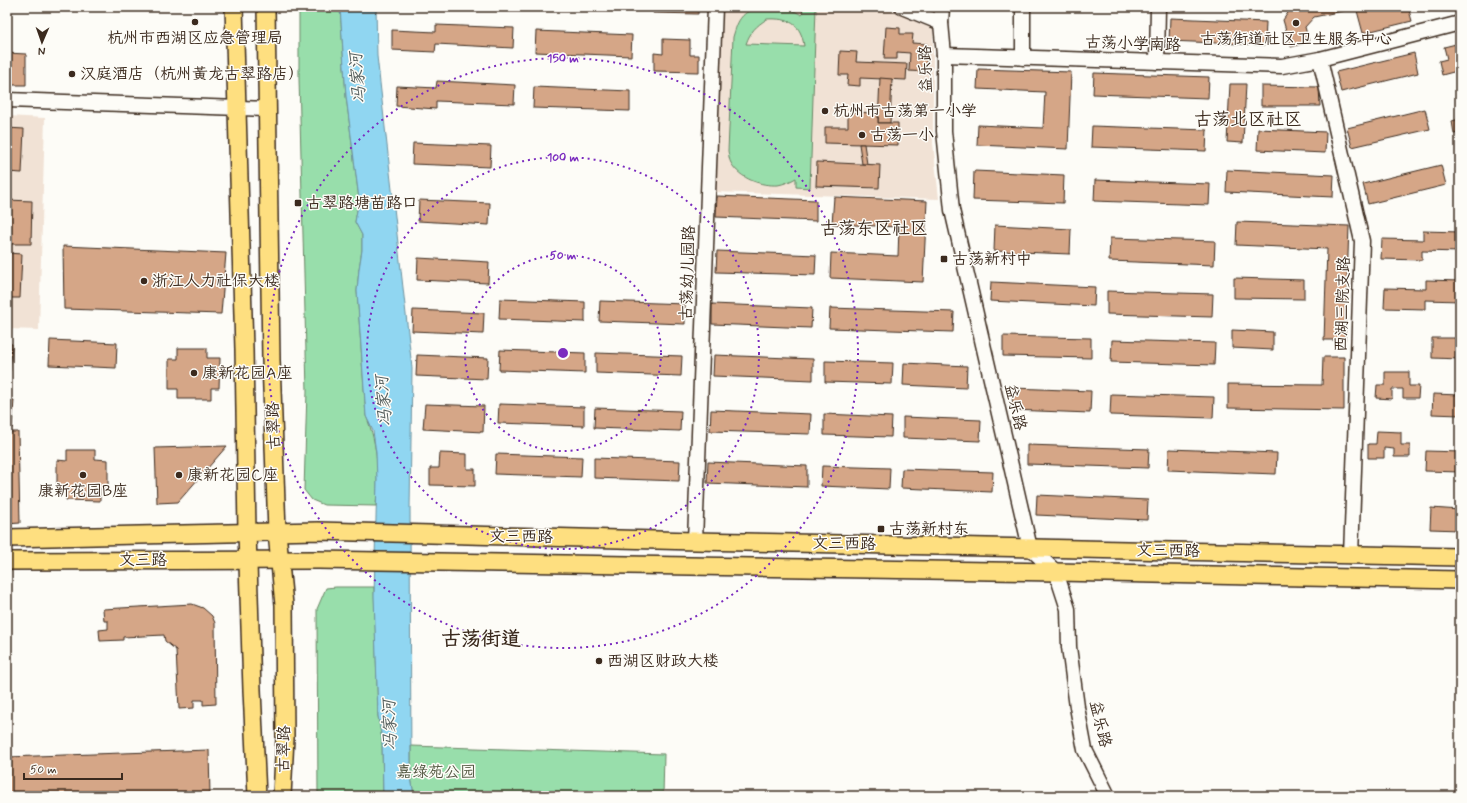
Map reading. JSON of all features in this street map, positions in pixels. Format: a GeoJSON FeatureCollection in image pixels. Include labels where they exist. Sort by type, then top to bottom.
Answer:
{"type":"FeatureCollection","features":[{"type":"Feature","properties":{"kind":"main road","name":"古翠路"},"geometry":{"type":"LineString","coordinates":[[234,7],[244,349],[247,532],[252,690],[258,796]]}},
{"type":"Feature","properties":{"kind":"main road","name":"古翠路"},"geometry":{"type":"LineString","coordinates":[[266,7],[271,353],[277,532],[284,612],[285,738],[282,796]]}},
{"type":"Feature","properties":{"kind":"main road","name":"文三西路"},"geometry":{"type":"LineString","coordinates":[[277,532],[356,532],[1351,556],[1460,557]]}},
{"type":"Feature","properties":{"kind":"main road","name":"文三路"},"geometry":{"type":"LineString","coordinates":[[7,538],[277,532]]}},
{"type":"Feature","properties":{"kind":"main road","name":"文三路"},"geometry":{"type":"LineString","coordinates":[[7,561],[248,559],[279,561]]}},
{"type":"Feature","properties":{"kind":"main road","name":"文三西路"},"geometry":{"type":"LineString","coordinates":[[279,561],[357,560],[1460,580]]}},
{"type":"Feature","properties":{"kind":"street","name":"古荡幼儿园路"},"geometry":{"type":"LineString","coordinates":[[695,541],[715,7]]}},
{"type":"Feature","properties":{"kind":"street"},"geometry":{"type":"LineString","coordinates":[[902,7],[941,23]]}},
{"type":"Feature","properties":{"kind":"street","name":"益乐路"},"geometry":{"type":"LineString","coordinates":[[942,7],[941,23],[944,55],[944,132],[952,210],[1030,548],[1056,572],[1068,609],[1069,647],[1077,706],[1086,750],[1108,796]]}},
{"type":"Feature","properties":{"kind":"street"},"geometry":{"type":"LineString","coordinates":[[1023,7],[1023,58]]}},
{"type":"Feature","properties":{"kind":"street"},"geometry":{"type":"LineString","coordinates":[[1157,62],[1158,7]]}},
{"type":"Feature","properties":{"kind":"street","name":"古荡小学南路"},"geometry":{"type":"LineString","coordinates":[[944,55],[1282,66],[1320,59],[1460,23]]}},
{"type":"Feature","properties":{"kind":"street","name":"西湖三院支路"},"geometry":{"type":"LineString","coordinates":[[1320,59],[1362,241],[1351,556]]}},
{"type":"Feature","properties":{"kind":"street"},"geometry":{"type":"LineString","coordinates":[[7,100],[267,109]]}},
{"type":"Feature","properties":{"kind":"shaded area","name":"杭州市古荡第一小学"},"geometry":{"type":"Polygon","coordinates":[[[720,7],[883,7],[933,29],[933,143],[939,199],[714,192],[720,7]]]}},
{"type":"Feature","properties":{"kind":"shaded area"},"geometry":{"type":"Polygon","coordinates":[[[7,116],[45,118],[39,330],[7,329],[7,116]]]}},
{"type":"Feature","properties":{"kind":"green space"},"geometry":{"type":"Polygon","coordinates":[[[299,7],[340,7],[346,96],[359,199],[355,222],[362,235],[362,250],[357,291],[366,416],[373,438],[377,461],[376,506],[324,505],[312,500],[304,490],[307,391],[299,78],[299,7]]]}},
{"type":"Feature","properties":{"kind":"green space"},"geometry":{"type":"Polygon","coordinates":[[[756,7],[786,7],[802,15],[803,7],[816,7],[810,188],[796,187],[796,178],[778,185],[758,183],[745,177],[735,169],[730,160],[728,151],[733,37],[740,19],[756,7]],[[767,19],[757,27],[749,36],[746,44],[804,46],[797,27],[788,21],[767,19]]]}},
{"type":"Feature","properties":{"kind":"green space"},"geometry":{"type":"Polygon","coordinates":[[[374,587],[378,716],[382,739],[383,796],[318,796],[317,609],[326,588],[374,587]]]}},
{"type":"Feature","properties":{"kind":"green space","name":"嘉绿苑公园"},"geometry":{"type":"Polygon","coordinates":[[[411,746],[664,754],[663,796],[414,796],[411,777],[411,746]]]}},
{"type":"Feature","properties":{"kind":"water","name":"冯家河"},"geometry":{"type":"Polygon","coordinates":[[[340,7],[376,7],[377,56],[412,368],[410,509],[411,777],[414,796],[383,796],[382,739],[378,716],[374,596],[377,480],[376,453],[373,431],[366,416],[357,291],[362,250],[362,235],[355,222],[359,199],[346,96],[340,7]]]}},
{"type":"Feature","properties":{"kind":"building"},"geometry":{"type":"Polygon","coordinates":[[[7,7],[10,7],[10,20],[7,20],[7,7]]]}},
{"type":"Feature","properties":{"kind":"building"},"geometry":{"type":"Polygon","coordinates":[[[653,7],[698,7],[698,14],[653,13],[653,7]]]}},
{"type":"Feature","properties":{"kind":"building","name":"古荡街道社区卫生服务中心"},"geometry":{"type":"Polygon","coordinates":[[[1292,7],[1347,7],[1347,10],[1314,17],[1305,27],[1309,42],[1291,47],[1283,20],[1292,7]]]}},
{"type":"Feature","properties":{"kind":"building"},"geometry":{"type":"Polygon","coordinates":[[[1356,7],[1408,7],[1412,21],[1363,33],[1356,7]]]}},
{"type":"Feature","properties":{"kind":"building"},"geometry":{"type":"Polygon","coordinates":[[[1426,7],[1449,7],[1428,12],[1426,7]]]}},
{"type":"Feature","properties":{"kind":"building"},"geometry":{"type":"Polygon","coordinates":[[[1170,18],[1266,22],[1265,45],[1169,41],[1170,18]]]}},
{"type":"Feature","properties":{"kind":"building"},"geometry":{"type":"Polygon","coordinates":[[[436,25],[514,28],[513,48],[436,44],[435,52],[392,50],[392,30],[436,32],[436,25]]]}},
{"type":"Feature","properties":{"kind":"building"},"geometry":{"type":"Polygon","coordinates":[[[886,27],[900,28],[900,34],[913,34],[912,43],[927,44],[926,72],[909,71],[910,53],[897,52],[897,59],[884,59],[886,27]]]}},
{"type":"Feature","properties":{"kind":"building"},"geometry":{"type":"Polygon","coordinates":[[[536,31],[632,35],[631,56],[535,52],[536,31]]]}},
{"type":"Feature","properties":{"kind":"building"},"geometry":{"type":"Polygon","coordinates":[[[663,39],[690,40],[690,55],[699,55],[699,72],[654,71],[654,53],[663,54],[663,39]]]}},
{"type":"Feature","properties":{"kind":"building"},"geometry":{"type":"Polygon","coordinates":[[[1460,43],[1460,61],[1455,62],[1457,71],[1442,75],[1439,61],[1447,59],[1444,47],[1460,43]]]}},
{"type":"Feature","properties":{"kind":"building"},"geometry":{"type":"Polygon","coordinates":[[[840,51],[857,52],[856,62],[907,64],[906,80],[860,78],[860,86],[847,85],[848,75],[839,75],[840,51]]]}},
{"type":"Feature","properties":{"kind":"building"},"geometry":{"type":"Polygon","coordinates":[[[7,53],[26,54],[26,85],[7,85],[7,53]]]}},
{"type":"Feature","properties":{"kind":"building"},"geometry":{"type":"Polygon","coordinates":[[[1414,53],[1418,73],[1341,92],[1336,72],[1414,53]]]}},
{"type":"Feature","properties":{"kind":"building"},"geometry":{"type":"Polygon","coordinates":[[[978,69],[1071,72],[1068,149],[977,145],[978,125],[1043,128],[1045,92],[977,89],[978,69]]]}},
{"type":"Feature","properties":{"kind":"building"},"geometry":{"type":"Polygon","coordinates":[[[1094,73],[1209,77],[1208,98],[1093,94],[1094,73]]]}},
{"type":"Feature","properties":{"kind":"building"},"geometry":{"type":"Polygon","coordinates":[[[880,78],[892,79],[890,123],[878,123],[880,78]]]}},
{"type":"Feature","properties":{"kind":"building"},"geometry":{"type":"Polygon","coordinates":[[[437,81],[515,85],[514,104],[436,101],[436,109],[396,106],[397,86],[436,88],[437,81]]]}},
{"type":"Feature","properties":{"kind":"building"},"geometry":{"type":"Polygon","coordinates":[[[1230,84],[1246,84],[1243,143],[1227,142],[1230,84]]]}},
{"type":"Feature","properties":{"kind":"building"},"geometry":{"type":"Polygon","coordinates":[[[1261,86],[1319,87],[1320,106],[1261,106],[1261,86]]]}},
{"type":"Feature","properties":{"kind":"building"},"geometry":{"type":"Polygon","coordinates":[[[534,87],[630,91],[630,111],[533,108],[534,87]]]}},
{"type":"Feature","properties":{"kind":"building"},"geometry":{"type":"Polygon","coordinates":[[[1460,106],[1460,119],[1457,107],[1460,106]]]}},
{"type":"Feature","properties":{"kind":"building"},"geometry":{"type":"Polygon","coordinates":[[[1425,109],[1430,129],[1352,147],[1347,128],[1425,109]]]}},
{"type":"Feature","properties":{"kind":"building","name":"古荡一小"},"geometry":{"type":"Polygon","coordinates":[[[848,112],[878,113],[878,123],[898,123],[898,145],[825,143],[825,127],[848,127],[848,112]]]}},
{"type":"Feature","properties":{"kind":"building"},"geometry":{"type":"Polygon","coordinates":[[[1460,119],[1460,133],[1454,134],[1452,121],[1460,119]]]}},
{"type":"Feature","properties":{"kind":"building"},"geometry":{"type":"Polygon","coordinates":[[[1092,126],[1207,130],[1206,151],[1091,147],[1092,126]]]}},
{"type":"Feature","properties":{"kind":"building"},"geometry":{"type":"Polygon","coordinates":[[[7,128],[24,129],[22,173],[7,172],[7,128]]]}},
{"type":"Feature","properties":{"kind":"building"},"geometry":{"type":"Polygon","coordinates":[[[1258,129],[1326,132],[1325,153],[1257,150],[1258,129]]]}},
{"type":"Feature","properties":{"kind":"building"},"geometry":{"type":"Polygon","coordinates":[[[413,143],[491,146],[490,167],[412,164],[413,143]]]}},
{"type":"Feature","properties":{"kind":"building"},"geometry":{"type":"Polygon","coordinates":[[[859,144],[864,144],[867,164],[862,164],[859,144]]]}},
{"type":"Feature","properties":{"kind":"building"},"geometry":{"type":"Polygon","coordinates":[[[817,162],[880,165],[879,188],[816,186],[817,162]]]}},
{"type":"Feature","properties":{"kind":"building"},"geometry":{"type":"Polygon","coordinates":[[[1441,165],[1446,185],[1368,204],[1363,184],[1441,165]]]}},
{"type":"Feature","properties":{"kind":"building"},"geometry":{"type":"Polygon","coordinates":[[[1227,170],[1334,175],[1333,197],[1226,192],[1227,170]]]}},
{"type":"Feature","properties":{"kind":"building"},"geometry":{"type":"Polygon","coordinates":[[[974,171],[1064,175],[1063,203],[973,200],[974,171]]]}},
{"type":"Feature","properties":{"kind":"building"},"geometry":{"type":"Polygon","coordinates":[[[1095,180],[1210,184],[1209,205],[1094,201],[1095,180]]]}},
{"type":"Feature","properties":{"kind":"building"},"geometry":{"type":"Polygon","coordinates":[[[717,196],[816,200],[816,221],[716,217],[717,196]]]}},
{"type":"Feature","properties":{"kind":"building"},"geometry":{"type":"Polygon","coordinates":[[[834,197],[927,201],[923,282],[830,278],[831,253],[898,256],[899,227],[832,224],[834,197]]]}},
{"type":"Feature","properties":{"kind":"building"},"geometry":{"type":"Polygon","coordinates":[[[7,200],[32,201],[31,244],[7,244],[7,200]]]}},
{"type":"Feature","properties":{"kind":"building"},"geometry":{"type":"Polygon","coordinates":[[[419,200],[490,203],[489,225],[418,221],[419,200]]]}},
{"type":"Feature","properties":{"kind":"building"},"geometry":{"type":"Polygon","coordinates":[[[1237,222],[1349,226],[1345,340],[1324,340],[1327,249],[1236,245],[1237,222]]]}},
{"type":"Feature","properties":{"kind":"building"},"geometry":{"type":"Polygon","coordinates":[[[995,225],[1071,229],[1070,254],[994,251],[995,225]]]}},
{"type":"Feature","properties":{"kind":"building"},"geometry":{"type":"Polygon","coordinates":[[[1423,231],[1460,232],[1460,252],[1422,251],[1422,260],[1381,259],[1382,239],[1423,240],[1423,231]]]}},
{"type":"Feature","properties":{"kind":"building"},"geometry":{"type":"Polygon","coordinates":[[[1110,238],[1215,241],[1214,265],[1109,261],[1110,238]]]}},
{"type":"Feature","properties":{"kind":"building","name":"浙江人力社保大楼"},"geometry":{"type":"Polygon","coordinates":[[[63,246],[226,253],[221,314],[64,309],[63,246]]]}},
{"type":"Feature","properties":{"kind":"building"},"geometry":{"type":"Polygon","coordinates":[[[717,251],[816,255],[815,275],[716,272],[717,251]]]}},
{"type":"Feature","properties":{"kind":"building"},"geometry":{"type":"Polygon","coordinates":[[[7,253],[22,254],[20,298],[7,298],[7,253]]]}},
{"type":"Feature","properties":{"kind":"building"},"geometry":{"type":"Polygon","coordinates":[[[418,258],[489,262],[488,283],[417,280],[418,258]]]}},
{"type":"Feature","properties":{"kind":"building"},"geometry":{"type":"Polygon","coordinates":[[[1234,278],[1304,280],[1304,299],[1234,298],[1234,278]]]}},
{"type":"Feature","properties":{"kind":"building"},"geometry":{"type":"Polygon","coordinates":[[[1426,280],[1460,281],[1460,301],[1425,300],[1425,309],[1384,308],[1385,288],[1426,289],[1426,280]]]}},
{"type":"Feature","properties":{"kind":"building"},"geometry":{"type":"Polygon","coordinates":[[[991,282],[1095,287],[1094,306],[990,301],[991,282]]]}},
{"type":"Feature","properties":{"kind":"building"},"geometry":{"type":"Polygon","coordinates":[[[1107,291],[1213,294],[1212,317],[1107,314],[1107,291]]]}},
{"type":"Feature","properties":{"kind":"building"},"geometry":{"type":"Polygon","coordinates":[[[500,299],[585,302],[585,322],[499,319],[500,299]]]}},
{"type":"Feature","properties":{"kind":"building"},"geometry":{"type":"Polygon","coordinates":[[[600,301],[685,304],[685,324],[599,321],[600,301]]]}},
{"type":"Feature","properties":{"kind":"building"},"geometry":{"type":"Polygon","coordinates":[[[712,304],[812,308],[811,328],[712,324],[712,304]]]}},
{"type":"Feature","properties":{"kind":"building"},"geometry":{"type":"Polygon","coordinates":[[[830,308],[954,312],[953,332],[829,328],[830,308]]]}},
{"type":"Feature","properties":{"kind":"building"},"geometry":{"type":"Polygon","coordinates":[[[413,310],[484,313],[483,334],[412,331],[413,310]]]}},
{"type":"Feature","properties":{"kind":"building"},"geometry":{"type":"Polygon","coordinates":[[[1232,330],[1273,332],[1273,350],[1232,348],[1232,330]]]}},
{"type":"Feature","properties":{"kind":"building"},"geometry":{"type":"Polygon","coordinates":[[[1003,336],[1091,338],[1091,358],[1003,356],[1003,336]]]}},
{"type":"Feature","properties":{"kind":"building"},"geometry":{"type":"Polygon","coordinates":[[[1432,338],[1460,338],[1460,359],[1432,358],[1432,338]]]}},
{"type":"Feature","properties":{"kind":"building"},"geometry":{"type":"Polygon","coordinates":[[[50,340],[117,343],[116,368],[49,365],[50,340]]]}},
{"type":"Feature","properties":{"kind":"building"},"geometry":{"type":"Polygon","coordinates":[[[1112,340],[1215,343],[1214,365],[1111,362],[1112,340]]]}},
{"type":"Feature","properties":{"kind":"building"},"geometry":{"type":"Polygon","coordinates":[[[7,343],[12,344],[10,371],[7,371],[7,343]]]}},
{"type":"Feature","properties":{"kind":"building","name":"康新花园A座"},"geometry":{"type":"Polygon","coordinates":[[[178,348],[207,348],[207,358],[220,358],[219,388],[211,388],[211,399],[178,399],[178,389],[169,389],[169,359],[178,359],[178,348]]]}},
{"type":"Feature","properties":{"kind":"building"},"geometry":{"type":"Polygon","coordinates":[[[500,350],[585,353],[585,373],[499,370],[500,350]]]}},
{"type":"Feature","properties":{"kind":"building"},"geometry":{"type":"Polygon","coordinates":[[[596,353],[682,356],[681,376],[596,373],[596,353]]]}},
{"type":"Feature","properties":{"kind":"building"},"geometry":{"type":"Polygon","coordinates":[[[417,355],[488,358],[487,379],[416,376],[417,355]]]}},
{"type":"Feature","properties":{"kind":"building"},"geometry":{"type":"Polygon","coordinates":[[[714,355],[813,359],[813,380],[713,376],[714,355]]]}},
{"type":"Feature","properties":{"kind":"building"},"geometry":{"type":"Polygon","coordinates":[[[1323,357],[1344,357],[1344,410],[1228,408],[1228,384],[1322,385],[1323,357]]]}},
{"type":"Feature","properties":{"kind":"building"},"geometry":{"type":"Polygon","coordinates":[[[825,361],[893,363],[892,384],[825,382],[825,361]]]}},
{"type":"Feature","properties":{"kind":"building"},"geometry":{"type":"Polygon","coordinates":[[[904,363],[967,366],[966,388],[903,385],[904,363]]]}},
{"type":"Feature","properties":{"kind":"building"},"geometry":{"type":"Polygon","coordinates":[[[1385,372],[1409,372],[1409,386],[1419,386],[1418,398],[1403,398],[1403,389],[1392,389],[1392,399],[1376,398],[1377,385],[1385,385],[1385,372]]]}},
{"type":"Feature","properties":{"kind":"building"},"geometry":{"type":"Polygon","coordinates":[[[1013,388],[1091,391],[1090,413],[1012,410],[1013,388]]]}},
{"type":"Feature","properties":{"kind":"building"},"geometry":{"type":"Polygon","coordinates":[[[1111,394],[1214,397],[1213,418],[1110,415],[1111,394]]]}},
{"type":"Feature","properties":{"kind":"building"},"geometry":{"type":"Polygon","coordinates":[[[1433,394],[1460,395],[1460,415],[1432,414],[1433,394]]]}},
{"type":"Feature","properties":{"kind":"building"},"geometry":{"type":"Polygon","coordinates":[[[7,400],[14,400],[12,428],[7,427],[7,400]]]}},
{"type":"Feature","properties":{"kind":"building"},"geometry":{"type":"Polygon","coordinates":[[[425,404],[484,406],[483,432],[423,429],[425,404]]]}},
{"type":"Feature","properties":{"kind":"building"},"geometry":{"type":"Polygon","coordinates":[[[499,404],[584,407],[584,426],[498,423],[499,404]]]}},
{"type":"Feature","properties":{"kind":"building"},"geometry":{"type":"Polygon","coordinates":[[[595,408],[681,411],[680,431],[594,428],[595,408]]]}},
{"type":"Feature","properties":{"kind":"building"},"geometry":{"type":"Polygon","coordinates":[[[711,410],[811,414],[810,434],[710,431],[711,410]]]}},
{"type":"Feature","properties":{"kind":"building"},"geometry":{"type":"Polygon","coordinates":[[[824,414],[892,417],[891,437],[824,435],[824,414]]]}},
{"type":"Feature","properties":{"kind":"building"},"geometry":{"type":"Polygon","coordinates":[[[903,417],[981,420],[980,441],[903,438],[903,417]]]}},
{"type":"Feature","properties":{"kind":"building"},"geometry":{"type":"Polygon","coordinates":[[[1377,431],[1401,432],[1401,445],[1410,445],[1410,457],[1394,457],[1394,449],[1384,448],[1384,458],[1368,458],[1368,444],[1376,444],[1377,431]]]}},
{"type":"Feature","properties":{"kind":"building"},"geometry":{"type":"Polygon","coordinates":[[[7,432],[18,432],[20,523],[7,524],[7,432]]]}},
{"type":"Feature","properties":{"kind":"building"},"geometry":{"type":"Polygon","coordinates":[[[1027,445],[1149,449],[1148,468],[1027,464],[1027,445]]]}},
{"type":"Feature","properties":{"kind":"building","name":"康新花园C座"},"geometry":{"type":"Polygon","coordinates":[[[227,446],[178,502],[157,503],[155,448],[227,446]]]}},
{"type":"Feature","properties":{"kind":"building"},"geometry":{"type":"Polygon","coordinates":[[[1169,449],[1277,453],[1276,474],[1168,470],[1169,449]]]}},
{"type":"Feature","properties":{"kind":"building","name":"康新花园B座"},"geometry":{"type":"Polygon","coordinates":[[[67,450],[95,450],[95,459],[108,460],[108,489],[100,489],[100,501],[66,500],[66,490],[57,490],[57,460],[67,461],[67,450]]]}},
{"type":"Feature","properties":{"kind":"building"},"geometry":{"type":"Polygon","coordinates":[[[1426,451],[1460,452],[1460,472],[1425,471],[1426,451]]]}},
{"type":"Feature","properties":{"kind":"building"},"geometry":{"type":"Polygon","coordinates":[[[440,453],[467,454],[467,469],[475,469],[475,486],[430,485],[430,468],[439,468],[440,453]]]}},
{"type":"Feature","properties":{"kind":"building"},"geometry":{"type":"Polygon","coordinates":[[[496,454],[582,457],[581,477],[495,474],[496,454]]]}},
{"type":"Feature","properties":{"kind":"building"},"geometry":{"type":"Polygon","coordinates":[[[594,458],[680,461],[679,481],[594,478],[594,458]]]}},
{"type":"Feature","properties":{"kind":"building"},"geometry":{"type":"Polygon","coordinates":[[[708,462],[807,466],[807,487],[707,483],[708,462]]]}},
{"type":"Feature","properties":{"kind":"building"},"geometry":{"type":"Polygon","coordinates":[[[822,466],[890,468],[889,489],[821,486],[822,466]]]}},
{"type":"Feature","properties":{"kind":"building"},"geometry":{"type":"Polygon","coordinates":[[[902,469],[993,472],[992,492],[901,488],[902,469]]]}},
{"type":"Feature","properties":{"kind":"building"},"geometry":{"type":"Polygon","coordinates":[[[1037,495],[1148,500],[1147,520],[1036,515],[1037,495]]]}},
{"type":"Feature","properties":{"kind":"building"},"geometry":{"type":"Polygon","coordinates":[[[1431,508],[1460,510],[1460,530],[1430,529],[1431,508]]]}},
{"type":"Feature","properties":{"kind":"building"},"geometry":{"type":"Polygon","coordinates":[[[192,604],[203,608],[212,616],[215,623],[216,704],[203,705],[203,700],[194,700],[194,708],[179,709],[176,650],[165,641],[164,635],[123,637],[123,640],[100,641],[99,630],[108,629],[108,621],[104,621],[103,609],[192,604]]]}},
{"type":"Feature","properties":{"kind":"building"},"geometry":{"type":"Polygon","coordinates":[[[209,750],[210,796],[7,796],[7,757],[209,750]]]}},
{"type":"Feature","properties":{"kind":"place","name":"杭州市西湖区应急管理局"},"geometry":{"type":"Point","coordinates":[195,22]}},
{"type":"Feature","properties":{"kind":"place","name":"古荡街道社区卫生服务中心"},"geometry":{"type":"Point","coordinates":[1296,23]}},
{"type":"Feature","properties":{"kind":"place","name":"汉庭酒店（杭州黄龙古翠路店）"},"geometry":{"type":"Point","coordinates":[72,74]}},
{"type":"Feature","properties":{"kind":"place","name":"杭州市古荡第一小学"},"geometry":{"type":"Point","coordinates":[825,111]}},
{"type":"Feature","properties":{"kind":"place","name":"古荡一小"},"geometry":{"type":"Point","coordinates":[862,135]}},
{"type":"Feature","properties":{"kind":"place","name":"古翠路塘苗路口"},"geometry":{"type":"Point","coordinates":[298,203]}},
{"type":"Feature","properties":{"kind":"place","name":"古荡新村中"},"geometry":{"type":"Point","coordinates":[944,259]}},
{"type":"Feature","properties":{"kind":"place","name":"浙江人力社保大楼"},"geometry":{"type":"Point","coordinates":[144,281]}},
{"type":"Feature","properties":{"kind":"place","name":"康新花园A座"},"geometry":{"type":"Point","coordinates":[194,373]}},
{"type":"Feature","properties":{"kind":"place","name":"康新花园B座"},"geometry":{"type":"Point","coordinates":[83,475]}},
{"type":"Feature","properties":{"kind":"place","name":"康新花园C座"},"geometry":{"type":"Point","coordinates":[179,475]}},
{"type":"Feature","properties":{"kind":"place","name":"古荡新村东"},"geometry":{"type":"Point","coordinates":[881,529]}},
{"type":"Feature","properties":{"kind":"place","name":"西湖区财政大楼"},"geometry":{"type":"Point","coordinates":[599,661]}},
{"type":"Feature","properties":{"kind":"district","name":"古荡北区社区"},"geometry":{"type":"Point","coordinates":[1248,120]}},
{"type":"Feature","properties":{"kind":"district","name":"古荡东区社区"},"geometry":{"type":"Point","coordinates":[874,229]}},
{"type":"Feature","properties":{"kind":"district","name":"古荡街道"},"geometry":{"type":"Point","coordinates":[481,639]}}]}
